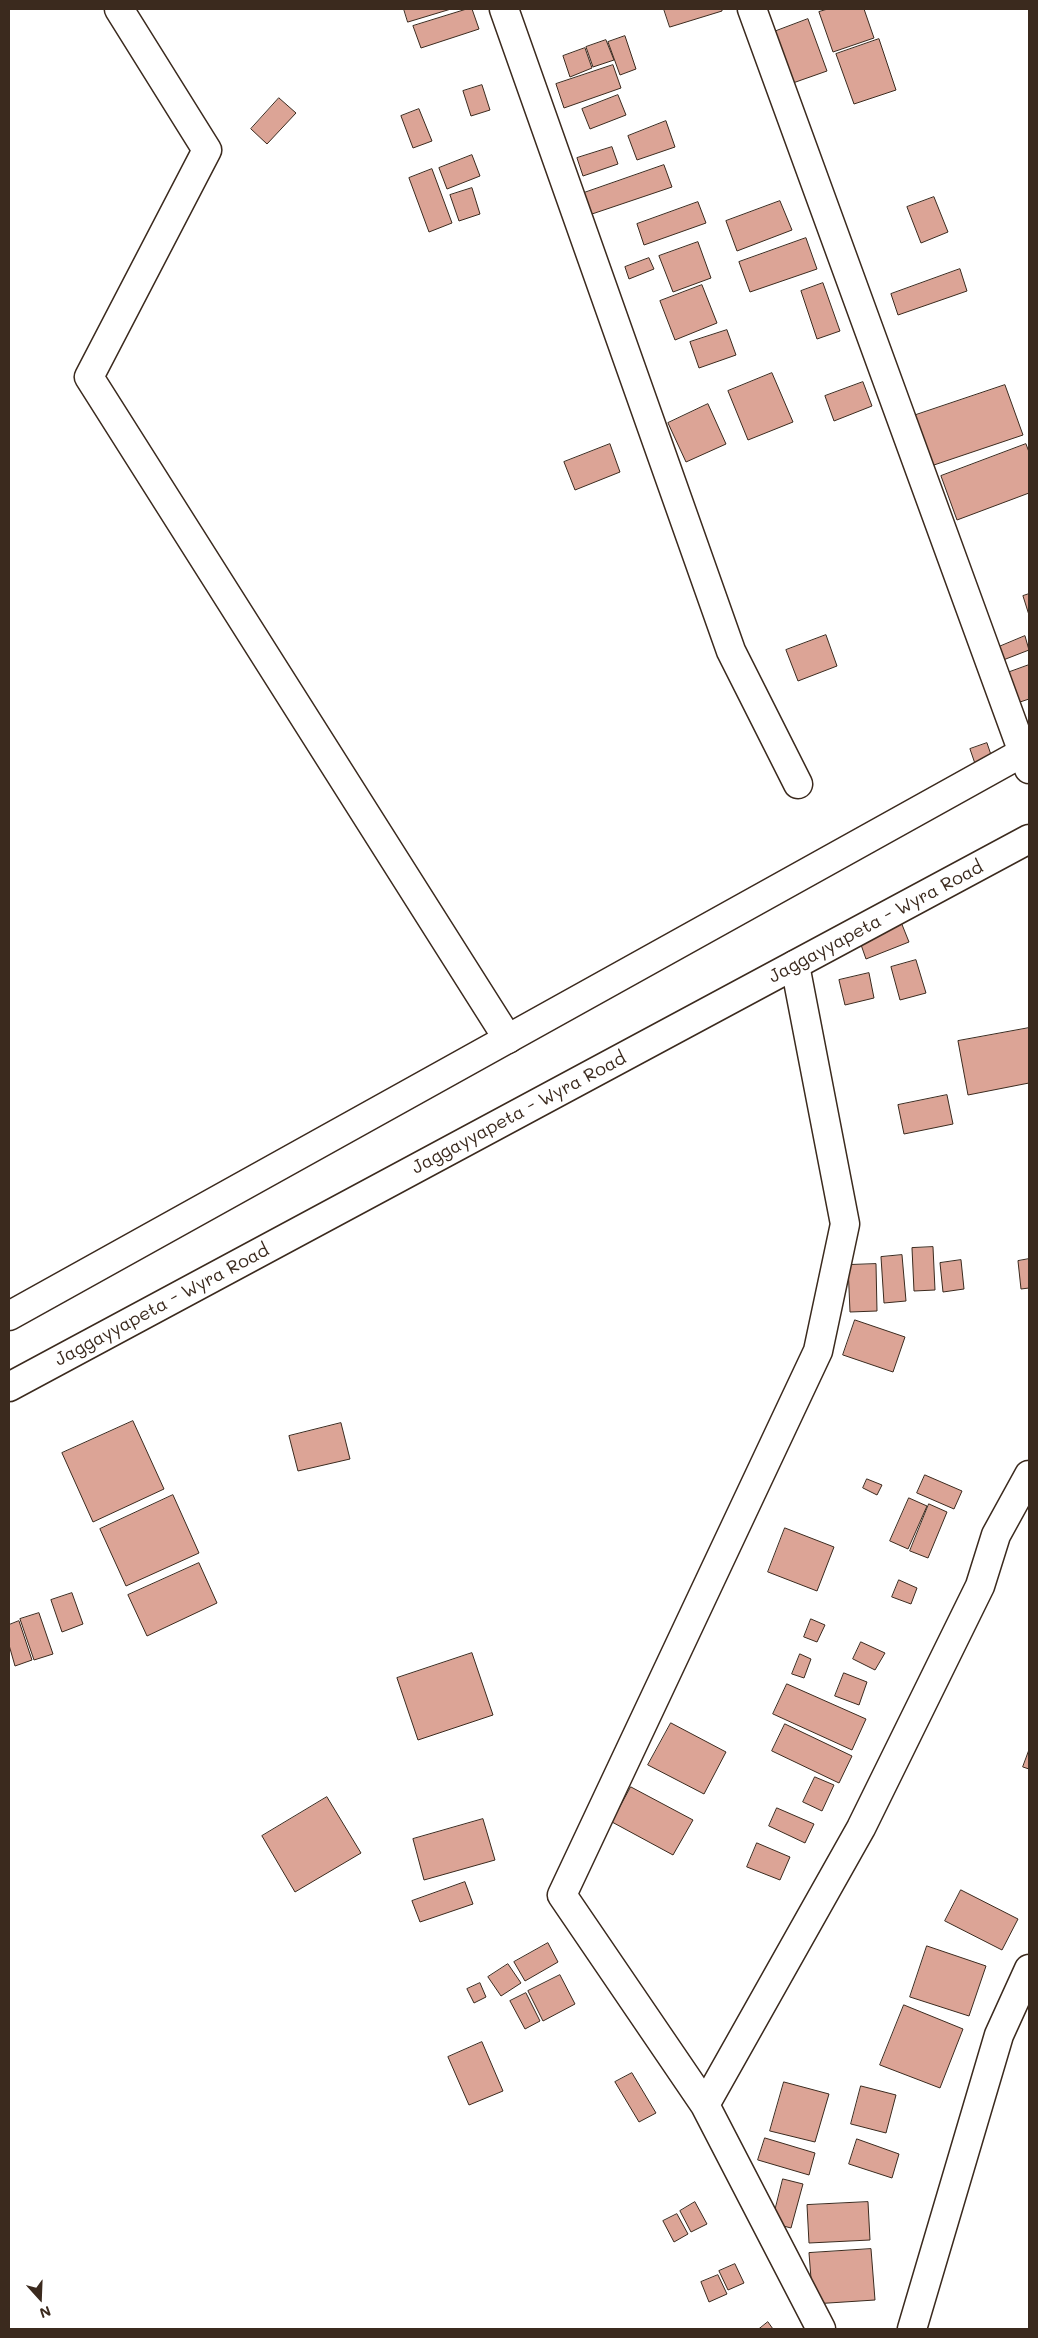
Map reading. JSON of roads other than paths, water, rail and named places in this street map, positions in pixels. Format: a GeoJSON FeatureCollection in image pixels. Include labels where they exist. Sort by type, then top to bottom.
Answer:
{"type":"FeatureCollection","features":[{"type":"Feature","properties":{"kind":"street"},"geometry":{"type":"LineString","coordinates":[[118,9],[207,150],[89,376],[508,1039]]}},
{"type":"Feature","properties":{"kind":"street"},"geometry":{"type":"LineString","coordinates":[[504,9],[731,651],[798,784]]}},
{"type":"Feature","properties":{"kind":"street"},"geometry":{"type":"LineString","coordinates":[[9,1316],[508,1039],[1027,757],[752,9]]}},
{"type":"Feature","properties":{"kind":"street","name":"Jaggayyapeta - Wyra Road"},"geometry":{"type":"LineString","coordinates":[[9,1387],[1029,839]]}},
{"type":"Feature","properties":{"kind":"street"},"geometry":{"type":"LineString","coordinates":[[795,965],[844,1224],[818,1351],[562,1895],[705,2105],[821,2329]]}},
{"type":"Feature","properties":{"kind":"street"},"geometry":{"type":"LineString","coordinates":[[705,2105],[861,1828],[980,1586],[996,1536],[1029,1475]]}},
{"type":"Feature","properties":{"kind":"street"},"geometry":{"type":"LineString","coordinates":[[912,2329],[1000,2035],[1029,1969]]}}]}
